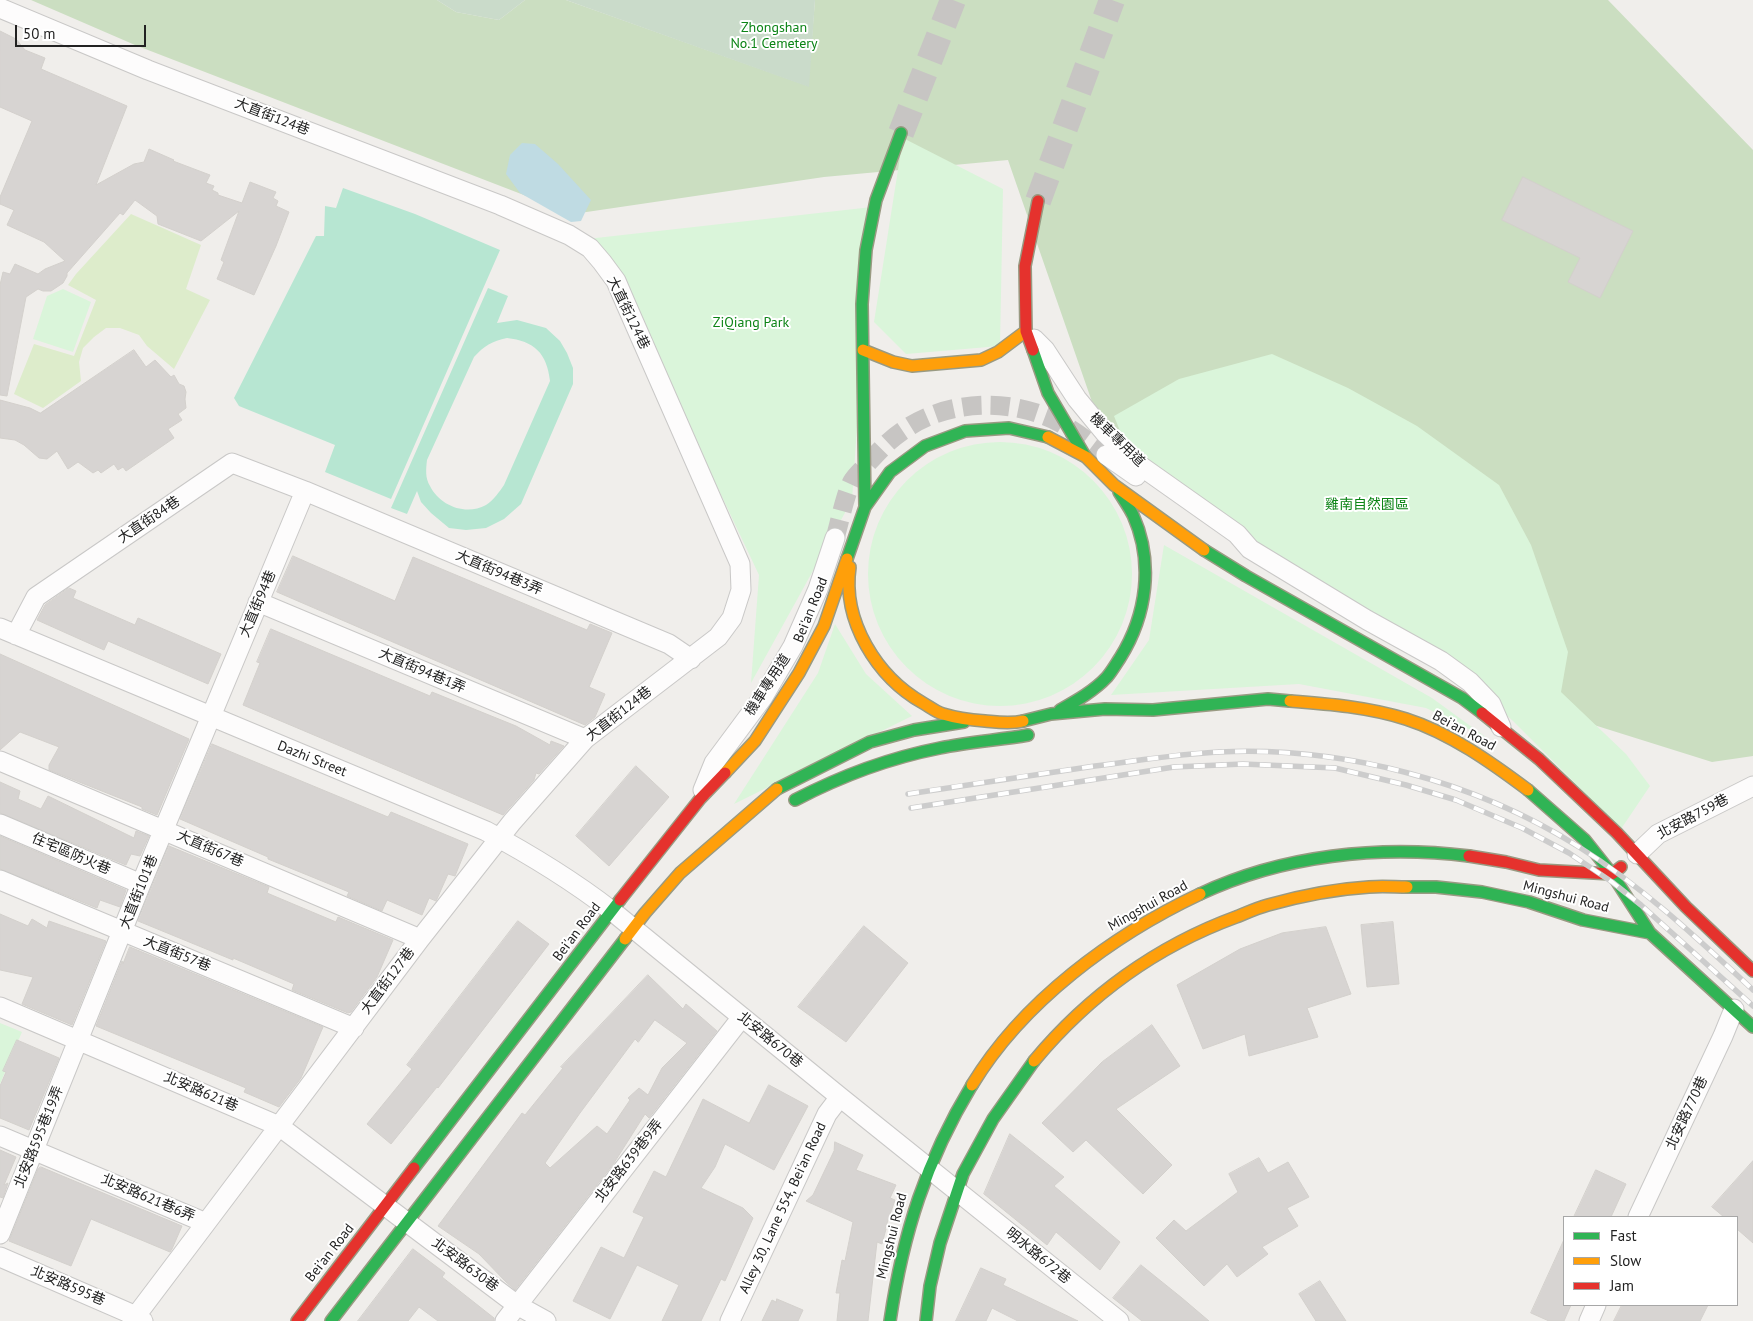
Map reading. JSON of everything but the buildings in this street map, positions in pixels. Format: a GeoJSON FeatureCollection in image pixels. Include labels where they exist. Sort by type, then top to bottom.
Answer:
{"type":"FeatureCollection","features":[{"type":"Feature","properties":{"kind":"main road"},"geometry":{"type":"LineString","coordinates":[[865,507],[862,304],[866,250],[876,200],[901,133]]}},
{"type":"Feature","properties":{"kind":"main road"},"geometry":{"type":"LineString","coordinates":[[1038,202],[1025,266],[1026,330],[1048,393],[1086,457]]}},
{"type":"Feature","properties":{"kind":"main road"},"geometry":{"type":"LineString","coordinates":[[863,350],[893,362],[912,366],[981,360],[998,352],[1026,330]]}},
{"type":"Feature","properties":{"kind":"main road","name":"Bei'an Road"},"geometry":{"type":"LineString","coordinates":[[1753,971],[1686,907],[1617,833],[1502,728],[1462,698],[1207,552],[1114,485],[1086,457],[1051,438],[1008,428],[965,431],[925,446],[890,472],[843,542],[853,614],[866,646],[886,674],[912,697],[942,714],[975,720],[1014,723],[1051,714],[1105,709],[1153,710],[1268,699],[1352,706],[1407,719],[1437,732],[1490,761],[1531,793],[1585,840],[1612,874],[1650,933],[1753,1027]]}},
{"type":"Feature","properties":{"kind":"main road","name":"Bei'an Road"},"geometry":{"type":"LineString","coordinates":[[1051,714],[1082,698],[1108,676],[1128,648],[1141,616],[1146,582],[1143,547],[1132,514],[1114,485]]}},
{"type":"Feature","properties":{"kind":"main road"},"geometry":{"type":"LineString","coordinates":[[1126,720],[1153,710]]}},
{"type":"Feature","properties":{"kind":"main road","name":"Bei'an Road"},"geometry":{"type":"LineString","coordinates":[[331,1321],[633,929],[680,873],[773,791],[870,742],[914,730],[975,720]]}},
{"type":"Feature","properties":{"kind":"main road"},"geometry":{"type":"LineString","coordinates":[[785,806],[807,793],[878,764],[940,748],[1038,734]]}},
{"type":"Feature","properties":{"kind":"main road","name":"Bei'an Road"},"geometry":{"type":"LineString","coordinates":[[296,1321],[700,799]]}},
{"type":"Feature","properties":{"kind":"main road"},"geometry":{"type":"LineString","coordinates":[[722,835],[762,818]]}},
{"type":"Feature","properties":{"kind":"main road","name":"Mingshui Road"},"geometry":{"type":"LineString","coordinates":[[890,1321],[897,1271],[920,1189],[936,1149],[969,1089],[1000,1045],[1046,996],[1094,955],[1133,928],[1171,907],[1223,884],[1274,868],[1334,856],[1396,852],[1445,853],[1502,861],[1537,870],[1612,874]]}},
{"type":"Feature","properties":{"kind":"main road"},"geometry":{"type":"LineString","coordinates":[[1612,874],[1636,854]]}},
{"type":"Feature","properties":{"kind":"main road","name":"Mingshui Road"},"geometry":{"type":"LineString","coordinates":[[926,1321],[930,1286],[940,1243],[963,1174],[992,1119],[1025,1071],[1056,1034],[1096,998],[1147,961],[1178,942],[1222,922],[1267,905],[1320,894],[1369,887],[1436,887],[1482,892],[1529,902],[1583,920],[1650,933]]}},
{"type":"Feature","properties":{"kind":"street","name":"大直街124巷"},"geometry":{"type":"LineString","coordinates":[[0,8],[148,70],[500,205],[569,235],[590,248],[616,281],[740,564],[741,590],[732,618],[718,637],[585,739],[499,838]]}},
{"type":"Feature","properties":{"kind":"street","name":"機車專用道"},"geometry":{"type":"LineString","coordinates":[[1026,330],[1044,350],[1077,399],[1105,433],[1135,462],[1237,534],[1250,549]]}},
{"type":"Feature","properties":{"kind":"street","name":"機車專用道"},"geometry":{"type":"LineString","coordinates":[[1106,455],[1230,542],[1250,549],[1367,620],[1440,661],[1470,682],[1492,704],[1502,728]]}},
{"type":"Feature","properties":{"kind":"street","name":"大直街84巷"},"geometry":{"type":"LineString","coordinates":[[8,632],[36,597],[232,463],[305,491]]}},
{"type":"Feature","properties":{"kind":"street","name":"大直街94巷3弄"},"geometry":{"type":"LineString","coordinates":[[305,491],[669,644],[691,659]]}},
{"type":"Feature","properties":{"kind":"street","name":"大直街94巷"},"geometry":{"type":"LineString","coordinates":[[211,717],[305,491]]}},
{"type":"Feature","properties":{"kind":"street","name":"機車專用道"},"geometry":{"type":"LineString","coordinates":[[700,799],[714,763],[763,697],[793,646],[818,589],[843,542]]}},
{"type":"Feature","properties":{"kind":"street","name":"大直街94巷1弄"},"geometry":{"type":"LineString","coordinates":[[258,602],[585,739]]}},
{"type":"Feature","properties":{"kind":"street","name":"Dazhi Street"},"geometry":{"type":"LineString","coordinates":[[8,632],[486,831],[612,911]]}},
{"type":"Feature","properties":{"kind":"street","name":"大直街101巷"},"geometry":{"type":"LineString","coordinates":[[79,1040],[141,884],[211,717]]}},
{"type":"Feature","properties":{"kind":"street","name":"大直街67巷"},"geometry":{"type":"LineString","coordinates":[[0,760],[420,939]]}},
{"type":"Feature","properties":{"kind":"street","name":"北安路759巷"},"geometry":{"type":"LineString","coordinates":[[1636,854],[1658,834],[1753,786]]}},
{"type":"Feature","properties":{"kind":"street","name":"住宅區防火巷"},"geometry":{"type":"LineString","coordinates":[[0,824],[141,884]]}},
{"type":"Feature","properties":{"kind":"street","name":"大直街127巷"},"geometry":{"type":"LineString","coordinates":[[279,1126],[499,838]]}},
{"type":"Feature","properties":{"kind":"street","name":"大直街57巷"},"geometry":{"type":"LineString","coordinates":[[0,880],[354,1028]]}},
{"type":"Feature","properties":{"kind":"street","name":"北安路670巷"},"geometry":{"type":"LineString","coordinates":[[612,911],[928,1168]]}},
{"type":"Feature","properties":{"kind":"street","name":"北安路621巷"},"geometry":{"type":"LineString","coordinates":[[0,1007],[279,1126],[385,1206]]}},
{"type":"Feature","properties":{"kind":"street","name":"北安路770巷"},"geometry":{"type":"LineString","coordinates":[[1638,1216],[1723,1036],[1734,1008]]}},
{"type":"Feature","properties":{"kind":"street","name":"北安路639巷9弄"},"geometry":{"type":"LineString","coordinates":[[505,1321],[742,1017]]}},
{"type":"Feature","properties":{"kind":"street","name":"北安路595巷19弄"},"geometry":{"type":"LineString","coordinates":[[0,1234],[79,1040]]}},
{"type":"Feature","properties":{"kind":"street","name":"Alley 30, Lane 554, Bei'an Road"},"geometry":{"type":"LineString","coordinates":[[730,1321],[827,1114],[840,1097]]}},
{"type":"Feature","properties":{"kind":"street","name":"北安路621巷6弄"},"geometry":{"type":"LineString","coordinates":[[0,1136],[206,1223],[279,1126]]}},
{"type":"Feature","properties":{"kind":"street","name":"明水路672巷"},"geometry":{"type":"LineString","coordinates":[[928,1168],[1119,1321]]}},
{"type":"Feature","properties":{"kind":"street","name":"北安路630巷"},"geometry":{"type":"LineString","coordinates":[[385,1206],[517,1305],[546,1321]]}},
{"type":"Feature","properties":{"kind":"street","name":"北安路595巷"},"geometry":{"type":"LineString","coordinates":[[0,1257],[137,1319],[206,1223]]}},
{"type":"Feature","properties":{"kind":"street"},"geometry":{"type":"LineString","coordinates":[[1589,1321],[1596,1306]]}},
{"type":"Feature","properties":{"kind":"green space"},"geometry":{"type":"Polygon","coordinates":[[[31,0],[437,0],[456,12],[499,20],[525,0],[566,0],[808,86],[815,0],[1608,0],[1753,150],[1753,756],[1712,762],[1543,709],[1435,556],[1099,422],[1008,160],[824,177],[573,214],[135,45],[31,0]]]}},
{"type":"Feature","properties":{"kind":"green space"},"geometry":{"type":"Polygon","coordinates":[[[437,0],[525,0],[499,20],[456,12],[437,0]]]}},
{"type":"Feature","properties":{"kind":"green space","name":"Zhongshan No.1 Cemetery"},"geometry":{"type":"Polygon","coordinates":[[[566,0],[815,0],[809,87],[566,0]]]}},
{"type":"Feature","properties":{"kind":"green space"},"geometry":{"type":"Polygon","coordinates":[[[903,138],[1003,189],[1000,346],[906,354],[874,322],[903,138]]]}},
{"type":"Feature","properties":{"kind":"green space"},"geometry":{"type":"Polygon","coordinates":[[[343,188],[415,214],[500,250],[391,499],[325,472],[335,445],[239,406],[234,398],[316,236],[324,236],[325,206],[336,208],[343,188]]]}},
{"type":"Feature","properties":{"kind":"green space","name":"ZiQiang Park"},"geometry":{"type":"Polygon","coordinates":[[[872,207],[852,500],[751,683],[759,575],[618,277],[587,239],[872,207]]]}},
{"type":"Feature","properties":{"kind":"green space"},"geometry":{"type":"Polygon","coordinates":[[[131,214],[201,245],[186,289],[210,300],[174,369],[147,346],[139,335],[120,328],[106,328],[83,348],[79,362],[81,381],[43,408],[14,394],[34,344],[74,356],[96,300],[68,285],[131,214]]]}},
{"type":"Feature","properties":{"kind":"green space"},"geometry":{"type":"Polygon","coordinates":[[[488,288],[508,296],[497,323],[517,320],[546,328],[560,341],[573,368],[573,384],[521,504],[504,519],[486,528],[466,530],[449,528],[421,502],[417,491],[407,514],[391,508],[488,288]],[[507,338],[493,342],[474,357],[427,460],[428,483],[440,499],[454,507],[462,509],[478,508],[489,503],[498,493],[504,485],[550,381],[546,363],[538,350],[525,342],[507,338]]]}},
{"type":"Feature","properties":{"kind":"green space"},"geometry":{"type":"Polygon","coordinates":[[[63,289],[91,302],[73,352],[33,339],[47,296],[63,289]]]}},
{"type":"Feature","properties":{"kind":"green space","name":"雞南自然園區"},"geometry":{"type":"Polygon","coordinates":[[[1272,354],[1348,388],[1417,426],[1499,485],[1531,545],[1568,652],[1561,692],[1626,754],[1650,786],[1621,829],[1513,721],[1486,697],[1217,514],[1126,446],[1114,416],[1179,379],[1272,354]]]}},
{"type":"Feature","properties":{"kind":"green space"},"geometry":{"type":"Polygon","coordinates":[[[1000,442],[1026,445],[1050,452],[1084,472],[1102,490],[1122,524],[1129,548],[1132,574],[1129,600],[1122,624],[1102,658],[1084,676],[1050,696],[1026,703],[1000,706],[974,703],[950,696],[916,676],[898,658],[878,624],[871,600],[868,574],[871,548],[878,524],[898,490],[916,472],[950,452],[974,445],[1000,442]]]}},
{"type":"Feature","properties":{"kind":"green space"},"geometry":{"type":"Polygon","coordinates":[[[1164,545],[1432,698],[1487,738],[1426,708],[1299,684],[1111,695],[1149,640],[1164,545]]]}},
{"type":"Feature","properties":{"kind":"green space"},"geometry":{"type":"Polygon","coordinates":[[[835,624],[866,674],[912,716],[734,804],[818,673],[835,624]]]}},
{"type":"Feature","properties":{"kind":"green space"},"geometry":{"type":"Polygon","coordinates":[[[0,1023],[22,1032],[0,1084],[0,1023]]]}},
{"type":"Feature","properties":{"kind":"water"},"geometry":{"type":"Polygon","coordinates":[[[522,143],[535,144],[558,164],[591,200],[581,221],[571,222],[520,193],[506,174],[510,155],[522,143]]]}},
{"type":"Feature","properties":{"kind":"tunnel"},"geometry":{"type":"LineString","coordinates":[[901,133],[953,0]]}},
{"type":"Feature","properties":{"kind":"tunnel"},"geometry":{"type":"LineString","coordinates":[[1038,201],[1112,0]]}},
{"type":"Feature","properties":{"kind":"tunnel"},"geometry":{"type":"LineString","coordinates":[[835,538],[850,485],[856,476],[896,435],[922,419],[939,413],[956,408],[991,405],[1026,410],[1051,418],[1076,432],[1106,455]]}},
{"type":"Feature","properties":{"kind":"railway"},"geometry":{"type":"LineString","coordinates":[[908,794],[1095,766],[1219,752],[1313,755],[1360,762],[1406,772],[1452,786],[1496,803],[1539,824],[1579,847],[1648,896],[1753,990]]}},
{"type":"Feature","properties":{"kind":"railway"},"geometry":{"type":"LineString","coordinates":[[911,808],[1174,767],[1243,764],[1335,768],[1406,785],[1456,800],[1522,828],[1569,853],[1612,882],[1641,905],[1753,1006]]}},
{"type":"Feature","properties":{"kind":"traffic: fast"},"geometry":{"type":"LineString","coordinates":[[865,507],[862,304],[866,250],[876,200],[901,133]]}},
{"type":"Feature","properties":{"kind":"traffic: fast"},"geometry":{"type":"LineString","coordinates":[[1033,350],[1048,393],[1085,456]]}},
{"type":"Feature","properties":{"kind":"traffic: fast"},"geometry":{"type":"LineString","coordinates":[[847,559],[865,507],[890,472],[925,446],[965,431],[1009,428],[1048,437]]}},
{"type":"Feature","properties":{"kind":"traffic: fast"},"geometry":{"type":"LineString","coordinates":[[1060,710],[1091,691],[1109,675],[1129,641],[1142,606],[1145,570],[1144,551],[1133,515],[1119,492]]}},
{"type":"Feature","properties":{"kind":"traffic: fast"},"geometry":{"type":"LineString","coordinates":[[1204,550],[1246,576],[1462,698],[1482,713]]}},
{"type":"Feature","properties":{"kind":"traffic: fast"},"geometry":{"type":"LineString","coordinates":[[1023,721],[1051,714],[1105,709],[1153,710],[1268,699],[1290,701]]}},
{"type":"Feature","properties":{"kind":"traffic: fast"},"geometry":{"type":"LineString","coordinates":[[777,789],[870,742],[914,730],[964,722]]}},
{"type":"Feature","properties":{"kind":"traffic: fast"},"geometry":{"type":"LineString","coordinates":[[795,800],[830,783],[902,757],[951,746],[1028,735]]}},
{"type":"Feature","properties":{"kind":"traffic: fast"},"geometry":{"type":"LineString","coordinates":[[1528,790],[1585,840],[1612,874],[1650,933],[1753,1027]]}},
{"type":"Feature","properties":{"kind":"traffic: fast"},"geometry":{"type":"LineString","coordinates":[[1200,894],[1264,870],[1332,856],[1401,852],[1469,856]]}},
{"type":"Feature","properties":{"kind":"traffic: fast"},"geometry":{"type":"LineString","coordinates":[[1407,887],[1436,887],[1482,892],[1529,902],[1583,920],[1650,933]]}},
{"type":"Feature","properties":{"kind":"traffic: fast"},"geometry":{"type":"LineString","coordinates":[[414,1168],[620,900]]}},
{"type":"Feature","properties":{"kind":"traffic: fast"},"geometry":{"type":"LineString","coordinates":[[331,1321],[625,939]]}},
{"type":"Feature","properties":{"kind":"traffic: fast"},"geometry":{"type":"LineString","coordinates":[[926,1321],[930,1286],[940,1243],[963,1174],[993,1119],[1034,1061]]}},
{"type":"Feature","properties":{"kind":"traffic: fast"},"geometry":{"type":"LineString","coordinates":[[890,1321],[902,1258],[919,1198],[942,1142],[972,1085]]}},
{"type":"Feature","properties":{"kind":"traffic: slow"},"geometry":{"type":"LineString","coordinates":[[863,350],[893,362],[912,366],[981,360],[998,352],[1026,331]]}},
{"type":"Feature","properties":{"kind":"traffic: slow"},"geometry":{"type":"LineString","coordinates":[[1048,437],[1086,457],[1114,485],[1204,550]]}},
{"type":"Feature","properties":{"kind":"traffic: slow"},"geometry":{"type":"LineString","coordinates":[[725,773],[755,741],[799,673],[824,626],[847,559]]}},
{"type":"Feature","properties":{"kind":"traffic: slow"},"geometry":{"type":"LineString","coordinates":[[850,567],[849,587],[857,627],[866,646],[878,663],[906,692],[943,714],[964,719],[994,722],[1023,721]]}},
{"type":"Feature","properties":{"kind":"traffic: slow"},"geometry":{"type":"LineString","coordinates":[[1290,701],[1363,709],[1406,719],[1454,740],[1500,769],[1528,790]]}},
{"type":"Feature","properties":{"kind":"traffic: slow"},"geometry":{"type":"LineString","coordinates":[[625,939],[680,873],[777,789]]}},
{"type":"Feature","properties":{"kind":"traffic: slow"},"geometry":{"type":"LineString","coordinates":[[1034,1061],[1077,1015],[1101,995],[1152,958],[1207,929],[1260,908],[1305,896],[1356,888],[1407,887]]}},
{"type":"Feature","properties":{"kind":"traffic: slow"},"geometry":{"type":"LineString","coordinates":[[972,1085],[993,1054],[1017,1025],[1072,973],[1135,929],[1200,894]]}},
{"type":"Feature","properties":{"kind":"traffic: jam"},"geometry":{"type":"LineString","coordinates":[[1033,350],[1026,331],[1025,266],[1038,201]]}},
{"type":"Feature","properties":{"kind":"traffic: jam"},"geometry":{"type":"LineString","coordinates":[[1482,713],[1539,759],[1617,833],[1686,907],[1753,971]]}},
{"type":"Feature","properties":{"kind":"traffic: jam"},"geometry":{"type":"LineString","coordinates":[[620,900],[700,799],[725,773]]}},
{"type":"Feature","properties":{"kind":"traffic: jam"},"geometry":{"type":"LineString","coordinates":[[1469,856],[1539,870],[1612,874],[1621,867]]}},
{"type":"Feature","properties":{"kind":"traffic: jam"},"geometry":{"type":"LineString","coordinates":[[297,1321],[414,1168]]}}]}
